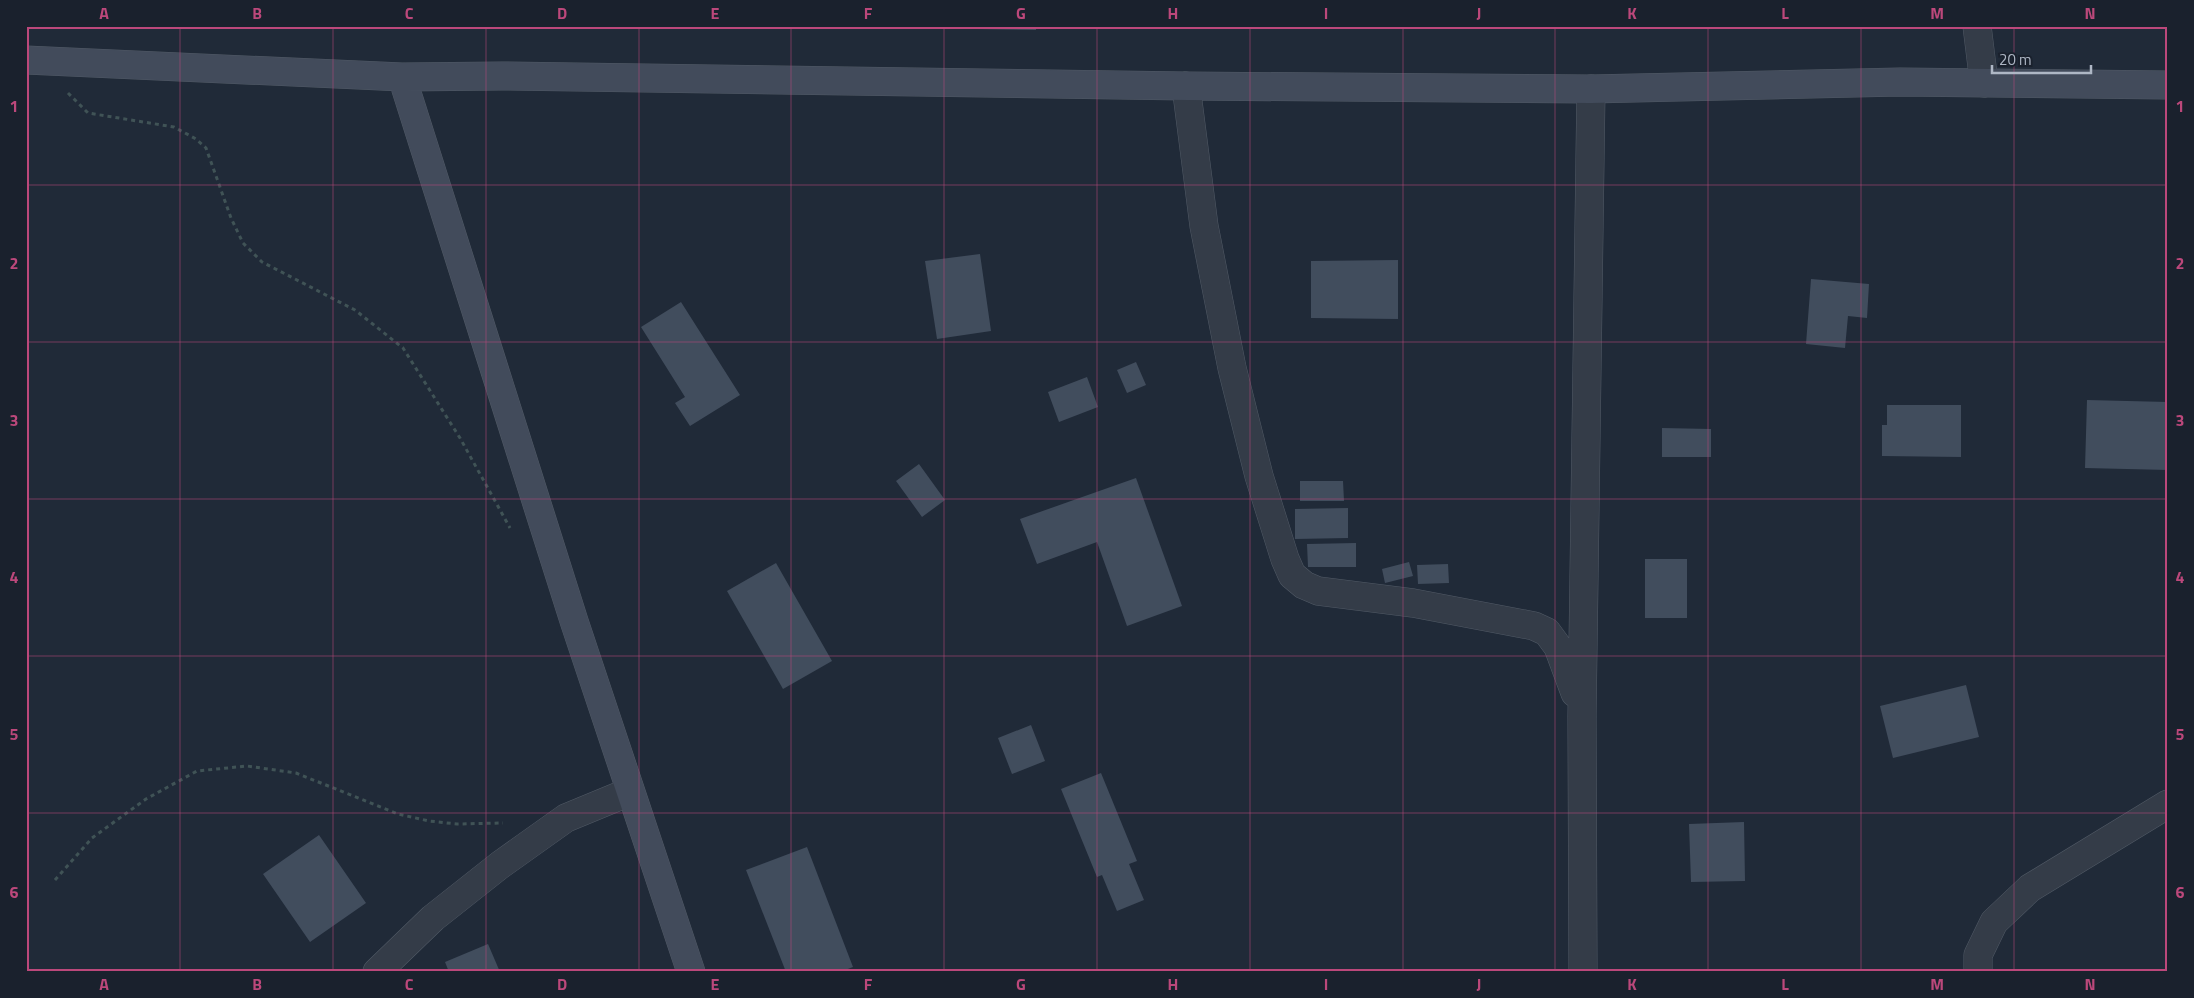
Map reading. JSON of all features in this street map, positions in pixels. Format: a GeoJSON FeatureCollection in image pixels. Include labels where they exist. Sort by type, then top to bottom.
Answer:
{"type":"FeatureCollection","features":[{"type":"Feature","properties":{"kind":"main road"},"geometry":{"type":"LineString","coordinates":[[37,60],[402,77],[502,76],[1186,86],[1591,89],[1900,82],[2168,85]]}},
{"type":"Feature","properties":{"kind":"main road"},"geometry":{"type":"LineString","coordinates":[[402,77],[435,178],[480,329],[629,792],[691,972]]}},
{"type":"Feature","properties":{"kind":"street"},"geometry":{"type":"LineString","coordinates":[[1977,26],[1984,83]]}},
{"type":"Feature","properties":{"kind":"street"},"geometry":{"type":"LineString","coordinates":[[1186,86],[1204,226],[1232,368],[1259,476],[1285,559],[1292,574],[1304,584],[1318,591],[1422,605],[1534,626],[1548,632],[1558,647],[1567,668],[1582,716]]}},
{"type":"Feature","properties":{"kind":"street"},"geometry":{"type":"LineString","coordinates":[[1582,972],[1582,716],[1591,89]]}},
{"type":"Feature","properties":{"kind":"street"},"geometry":{"type":"LineString","coordinates":[[377,972],[433,918],[500,864],[566,818],[629,792]]}},
{"type":"Feature","properties":{"kind":"street"},"geometry":{"type":"LineString","coordinates":[[1978,972],[1978,955],[1994,922],[2030,888],[2168,804]]}},
{"type":"Feature","properties":{"kind":"path"},"geometry":{"type":"LineString","coordinates":[[37,60],[88,114],[174,127],[196,139],[206,148],[231,218],[243,243],[262,262],[355,310],[403,348],[460,438],[514,535]]}},
{"type":"Feature","properties":{"kind":"path"},"geometry":{"type":"LineString","coordinates":[[55,880],[92,838],[146,799],[197,771],[247,766],[296,773],[398,814],[430,821],[457,824],[509,823]]}},
{"type":"Feature","properties":{"kind":"building"},"geometry":{"type":"Polygon","coordinates":[[[977,26],[1036,26],[1036,30],[977,29],[977,26]]]}},
{"type":"Feature","properties":{"kind":"building"},"geometry":{"type":"Polygon","coordinates":[[[980,254],[991,331],[937,339],[925,261],[980,254]]]}},
{"type":"Feature","properties":{"kind":"building"},"geometry":{"type":"Polygon","coordinates":[[[1398,260],[1398,319],[1311,318],[1311,261],[1398,260]]]}},
{"type":"Feature","properties":{"kind":"building"},"geometry":{"type":"Polygon","coordinates":[[[1811,279],[1869,284],[1867,318],[1848,316],[1845,348],[1806,344],[1811,279]]]}},
{"type":"Feature","properties":{"kind":"building"},"geometry":{"type":"Polygon","coordinates":[[[681,302],[740,395],[690,426],[675,403],[685,397],[641,327],[681,302]]]}},
{"type":"Feature","properties":{"kind":"building"},"geometry":{"type":"Polygon","coordinates":[[[1136,362],[1146,385],[1127,393],[1117,370],[1136,362]]]}},
{"type":"Feature","properties":{"kind":"building"},"geometry":{"type":"Polygon","coordinates":[[[1087,377],[1098,407],[1059,422],[1048,392],[1087,377]]]}},
{"type":"Feature","properties":{"kind":"building"},"geometry":{"type":"Polygon","coordinates":[[[2087,400],[2168,402],[2168,470],[2085,468],[2087,400]]]}},
{"type":"Feature","properties":{"kind":"building"},"geometry":{"type":"Polygon","coordinates":[[[1887,405],[1961,405],[1961,457],[1882,456],[1882,425],[1887,425],[1887,405]]]}},
{"type":"Feature","properties":{"kind":"building"},"geometry":{"type":"Polygon","coordinates":[[[1662,428],[1711,429],[1711,457],[1662,457],[1662,428]]]}},
{"type":"Feature","properties":{"kind":"building"},"geometry":{"type":"Polygon","coordinates":[[[919,464],[945,500],[922,517],[896,481],[919,464]]]}},
{"type":"Feature","properties":{"kind":"building"},"geometry":{"type":"Polygon","coordinates":[[[1136,478],[1182,606],[1127,626],[1097,542],[1037,564],[1020,519],[1136,478]]]}},
{"type":"Feature","properties":{"kind":"building"},"geometry":{"type":"Polygon","coordinates":[[[1300,481],[1343,481],[1344,501],[1300,501],[1300,481]]]}},
{"type":"Feature","properties":{"kind":"building"},"geometry":{"type":"Polygon","coordinates":[[[1348,508],[1348,538],[1295,539],[1295,509],[1348,508]]]}},
{"type":"Feature","properties":{"kind":"building"},"geometry":{"type":"Polygon","coordinates":[[[1356,543],[1356,567],[1308,567],[1307,544],[1356,543]]]}},
{"type":"Feature","properties":{"kind":"building"},"geometry":{"type":"Polygon","coordinates":[[[1645,559],[1687,559],[1687,618],[1645,618],[1645,559]]]}},
{"type":"Feature","properties":{"kind":"building"},"geometry":{"type":"Polygon","coordinates":[[[1409,562],[1413,576],[1385,583],[1382,569],[1409,562]]]}},
{"type":"Feature","properties":{"kind":"building"},"geometry":{"type":"Polygon","coordinates":[[[776,563],[832,661],[783,689],[727,591],[776,563]]]}},
{"type":"Feature","properties":{"kind":"building"},"geometry":{"type":"Polygon","coordinates":[[[1448,564],[1449,583],[1418,584],[1417,565],[1448,564]]]}},
{"type":"Feature","properties":{"kind":"building"},"geometry":{"type":"Polygon","coordinates":[[[1966,685],[1979,737],[1893,758],[1880,706],[1966,685]]]}},
{"type":"Feature","properties":{"kind":"building"},"geometry":{"type":"Polygon","coordinates":[[[1031,725],[1045,761],[1012,774],[998,738],[1031,725]]]}},
{"type":"Feature","properties":{"kind":"building"},"geometry":{"type":"Polygon","coordinates":[[[1101,773],[1137,861],[1129,864],[1144,900],[1117,911],[1102,875],[1097,877],[1061,789],[1101,773]]]}},
{"type":"Feature","properties":{"kind":"building"},"geometry":{"type":"Polygon","coordinates":[[[1744,822],[1745,881],[1691,882],[1689,824],[1744,822]]]}},
{"type":"Feature","properties":{"kind":"building"},"geometry":{"type":"Polygon","coordinates":[[[319,835],[366,903],[310,942],[263,874],[319,835]]]}},
{"type":"Feature","properties":{"kind":"building"},"geometry":{"type":"Polygon","coordinates":[[[807,847],[853,967],[840,972],[786,972],[746,870],[807,847]]]}},
{"type":"Feature","properties":{"kind":"building"},"geometry":{"type":"Polygon","coordinates":[[[488,944],[500,972],[449,972],[445,962],[488,944]]]}}]}
